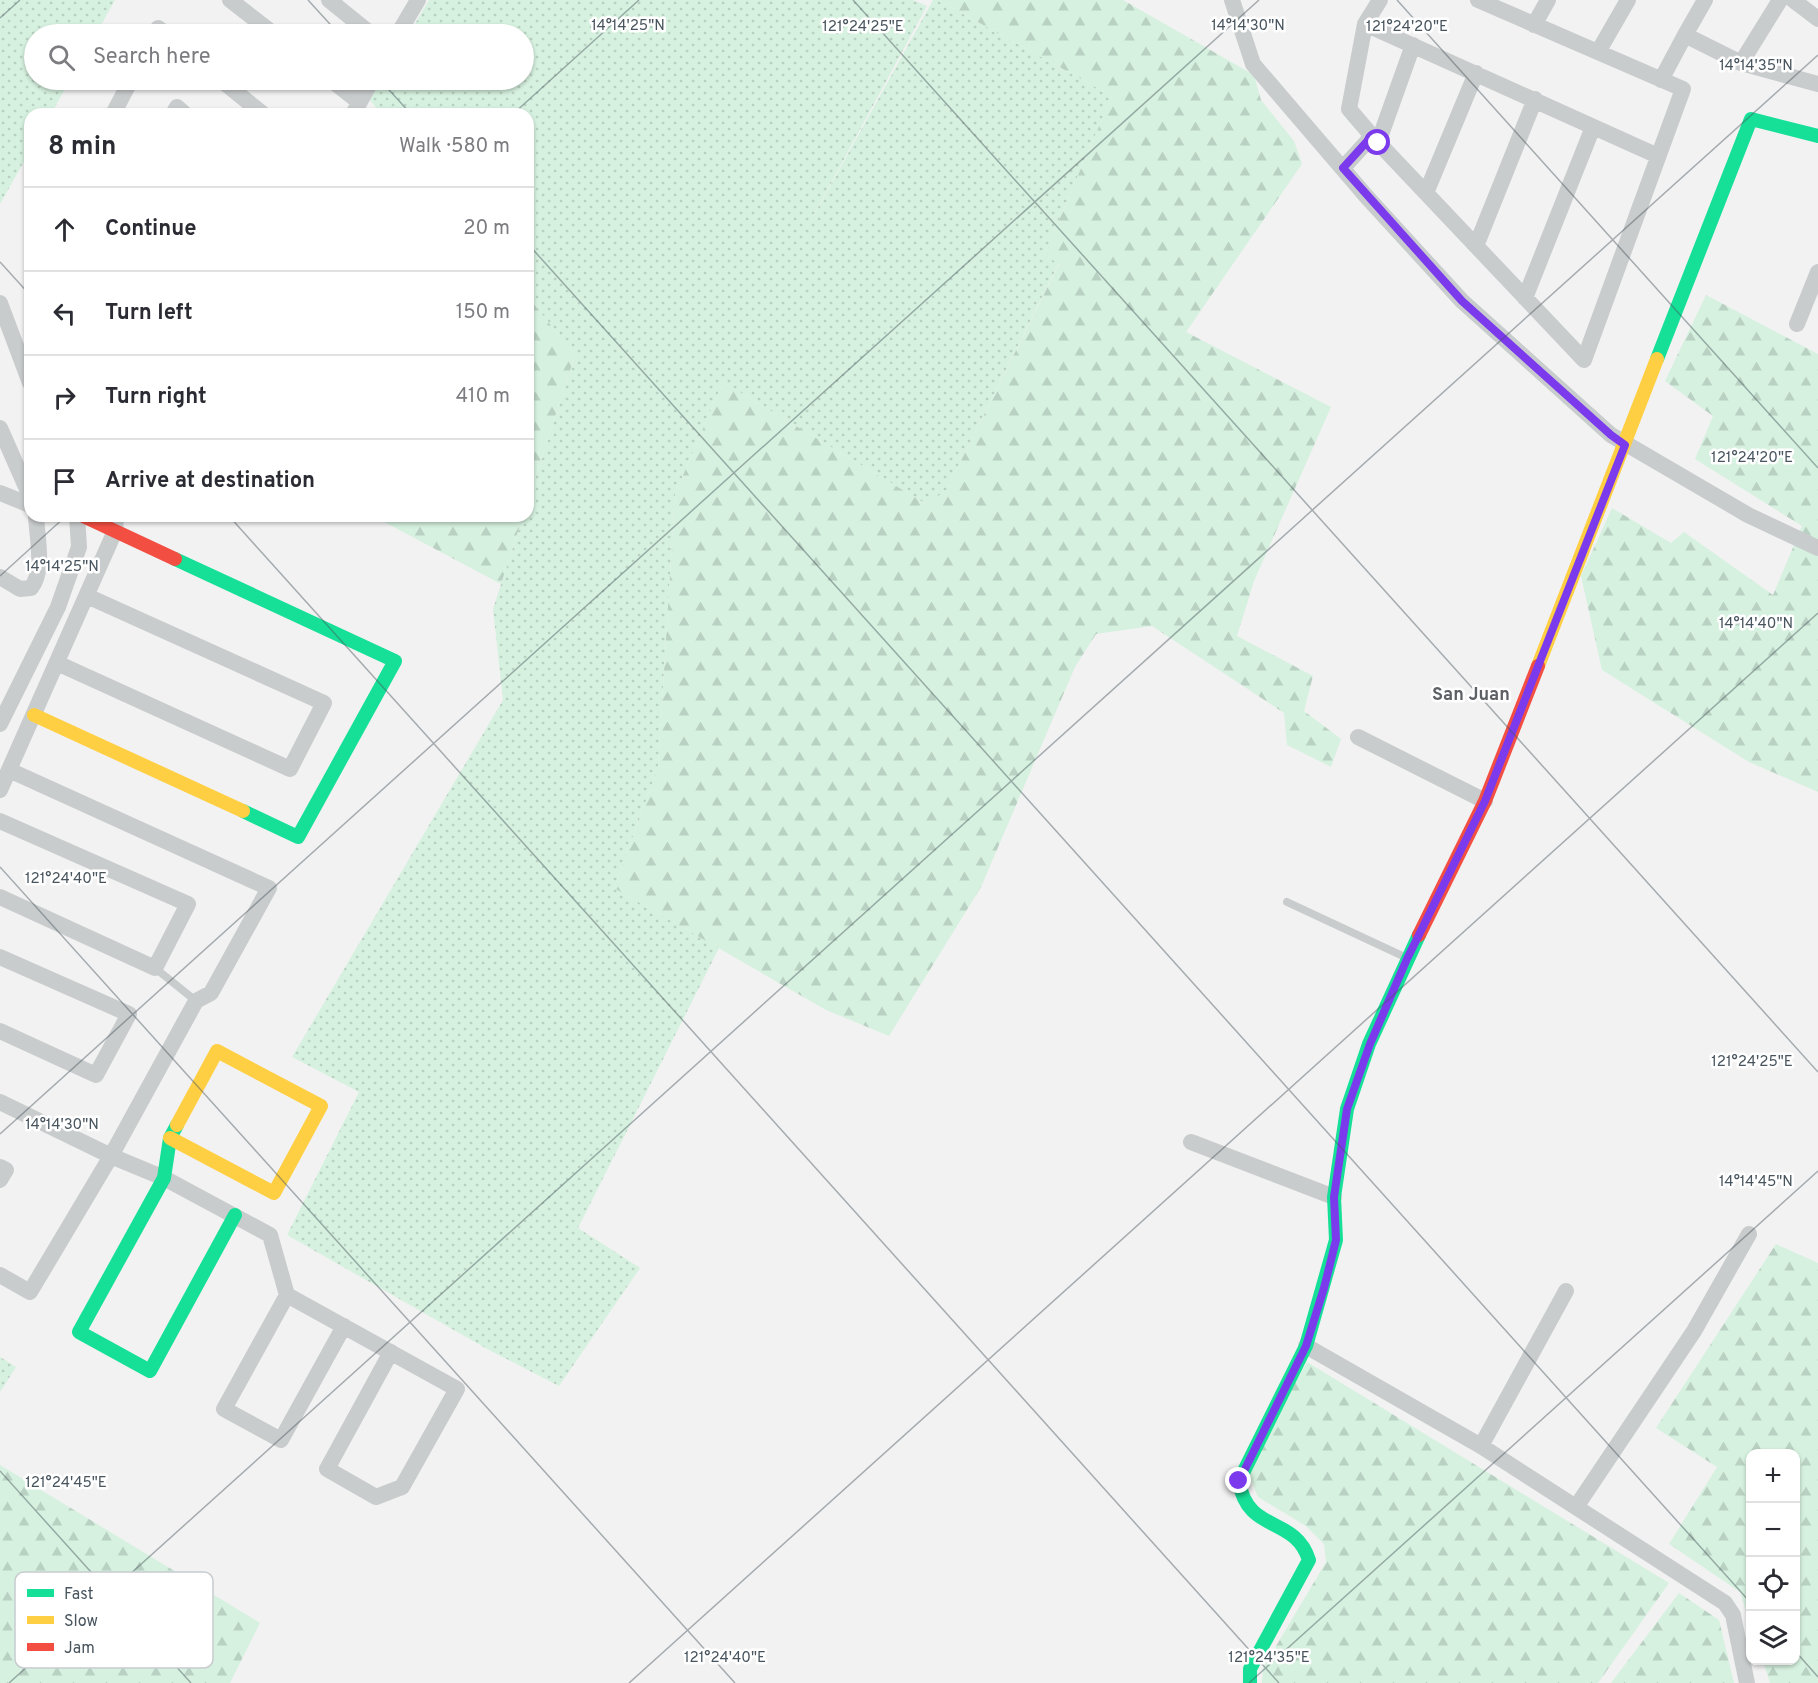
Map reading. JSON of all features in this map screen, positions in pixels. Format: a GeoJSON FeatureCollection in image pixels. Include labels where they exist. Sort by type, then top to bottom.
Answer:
{"type":"FeatureCollection","features":[{"type":"Feature","properties":{"kind":"street"},"geometry":{"type":"LineString","coordinates":[[230,0],[261,24]]}},
{"type":"Feature","properties":{"kind":"street"},"geometry":{"type":"LineString","coordinates":[[329,0],[359,24]]}},
{"type":"Feature","properties":{"kind":"street"},"geometry":{"type":"LineString","coordinates":[[404,24],[418,0]]}},
{"type":"Feature","properties":{"kind":"street"},"geometry":{"type":"LineString","coordinates":[[1232,0],[1253,64],[1462,301],[1625,445],[1748,515],[1818,548]]}},
{"type":"Feature","properties":{"kind":"street"},"geometry":{"type":"LineString","coordinates":[[1380,0],[1365,24],[1349,109],[1375,140],[1584,360],[1683,89],[1478,0]]}},
{"type":"Feature","properties":{"kind":"street"},"geometry":{"type":"LineString","coordinates":[[1534,25],[1548,0]]}},
{"type":"Feature","properties":{"kind":"street"},"geometry":{"type":"LineString","coordinates":[[1598,52],[1628,0]]}},
{"type":"Feature","properties":{"kind":"street"},"geometry":{"type":"LineString","coordinates":[[1661,80],[1705,0]]}},
{"type":"Feature","properties":{"kind":"street"},"geometry":{"type":"LineString","coordinates":[[1741,63],[1780,0]]}},
{"type":"Feature","properties":{"kind":"street"},"geometry":{"type":"LineString","coordinates":[[1793,0],[1818,18]]}},
{"type":"Feature","properties":{"kind":"street"},"geometry":{"type":"LineString","coordinates":[[1365,24],[1658,156]]}},
{"type":"Feature","properties":{"kind":"street"},"geometry":{"type":"LineString","coordinates":[[1685,35],[1741,63],[1818,84]]}},
{"type":"Feature","properties":{"kind":"street"},"geometry":{"type":"LineString","coordinates":[[1343,168],[1375,140],[1413,45]]}},
{"type":"Feature","properties":{"kind":"street"},"geometry":{"type":"LineString","coordinates":[[1426,193],[1476,73]]}},
{"type":"Feature","properties":{"kind":"street"},"geometry":{"type":"LineString","coordinates":[[116,108],[126,90]]}},
{"type":"Feature","properties":{"kind":"street"},"geometry":{"type":"LineString","coordinates":[[233,90],[256,108]]}},
{"type":"Feature","properties":{"kind":"street"},"geometry":{"type":"LineString","coordinates":[[340,90],[356,108],[366,90]]}},
{"type":"Feature","properties":{"kind":"street"},"geometry":{"type":"LineString","coordinates":[[1476,246],[1535,99]]}},
{"type":"Feature","properties":{"kind":"street"},"geometry":{"type":"LineString","coordinates":[[1250,1683],[1250,1669],[1309,1560],[1308,1550],[1302,1541],[1246,1510],[1238,1496],[1239,1481],[1306,1346],[1336,1240],[1334,1197],[1347,1109],[1370,1044],[1407,959],[1485,801],[1751,119],[1818,136]]}},
{"type":"Feature","properties":{"kind":"street"},"geometry":{"type":"LineString","coordinates":[[1525,298],[1593,127]]}},
{"type":"Feature","properties":{"kind":"street"},"geometry":{"type":"LineString","coordinates":[[1797,324],[1818,272]]}},
{"type":"Feature","properties":{"kind":"street"},"geometry":{"type":"LineString","coordinates":[[0,303],[24,367]]}},
{"type":"Feature","properties":{"kind":"street"},"geometry":{"type":"LineString","coordinates":[[0,428],[24,482]]}},
{"type":"Feature","properties":{"kind":"street"},"geometry":{"type":"LineString","coordinates":[[0,493],[24,503]]}},
{"type":"Feature","properties":{"kind":"street"},"geometry":{"type":"LineString","coordinates":[[0,577],[20,589],[31,588],[36,581],[39,568],[36,522]]}},
{"type":"Feature","properties":{"kind":"street"},"geometry":{"type":"LineString","coordinates":[[0,724],[58,607],[79,547],[77,522]]}},
{"type":"Feature","properties":{"kind":"street"},"geometry":{"type":"LineString","coordinates":[[0,790],[87,596],[115,523],[395,661],[298,837],[34,715]]}},
{"type":"Feature","properties":{"kind":"street"},"geometry":{"type":"LineString","coordinates":[[57,663],[290,769],[324,703],[87,596]]}},
{"type":"Feature","properties":{"kind":"street"},"geometry":{"type":"LineString","coordinates":[[1358,736],[1485,801]]}},
{"type":"Feature","properties":{"kind":"street"},"geometry":{"type":"LineString","coordinates":[[0,1275],[30,1292],[111,1156],[196,1001],[210,993],[269,888],[9,770]]}},
{"type":"Feature","properties":{"kind":"street"},"geometry":{"type":"LineString","coordinates":[[0,821],[188,904],[155,968],[0,897]]}},
{"type":"Feature","properties":{"kind":"street"},"geometry":{"type":"LineString","coordinates":[[0,957],[129,1014],[96,1075],[0,1031]]}},
{"type":"Feature","properties":{"kind":"street"},"geometry":{"type":"LineString","coordinates":[[170,1138],[274,1193],[321,1106],[217,1051],[170,1138],[164,1178],[79,1332],[150,1371],[235,1215]]}},
{"type":"Feature","properties":{"kind":"street"},"geometry":{"type":"LineString","coordinates":[[0,1102],[111,1156],[164,1178],[270,1235],[287,1294],[224,1409],[281,1440],[345,1326]]}},
{"type":"Feature","properties":{"kind":"street"},"geometry":{"type":"LineString","coordinates":[[1191,1143],[1334,1197]]}},
{"type":"Feature","properties":{"kind":"street"},"geometry":{"type":"LineString","coordinates":[[0,1167],[6,1170],[0,1180]]}},
{"type":"Feature","properties":{"kind":"street"},"geometry":{"type":"LineString","coordinates":[[1576,1507],[1694,1331],[1749,1234]]}},
{"type":"Feature","properties":{"kind":"street"},"geometry":{"type":"LineString","coordinates":[[1481,1446],[1566,1291]]}},
{"type":"Feature","properties":{"kind":"street"},"geometry":{"type":"LineString","coordinates":[[287,1294],[345,1326],[457,1389],[402,1487],[376,1497],[327,1469],[391,1352]]}},
{"type":"Feature","properties":{"kind":"street"},"geometry":{"type":"LineString","coordinates":[[1306,1346],[1481,1446],[1725,1603],[1733,1615],[1747,1683]]}},
{"type":"Feature","properties":{"kind":"lane"},"geometry":{"type":"LineString","coordinates":[[1287,902],[1407,959]]}},
{"type":"Feature","properties":{"kind":"lane"},"geometry":{"type":"LineString","coordinates":[[155,968],[196,1001]]}},
{"type":"Feature","properties":{"kind":"green space"},"geometry":{"type":"Polygon","coordinates":[[[0,0],[115,0],[102,24],[24,24],[24,90],[64,90],[54,108],[24,108],[24,162],[0,204],[0,0]]]}},
{"type":"Feature","properties":{"kind":"green space"},"geometry":{"type":"Polygon","coordinates":[[[429,0],[913,0],[927,6],[799,242],[933,0],[938,0],[1112,96],[1044,255],[1059,263],[946,491],[926,504],[723,382],[675,494],[658,768],[614,888],[719,948],[578,1228],[640,1268],[559,1386],[489,1350],[287,1235],[359,1092],[292,1057],[503,700],[493,609],[521,522],[534,522],[534,481],[575,355],[534,304],[534,108],[376,108],[370,100],[376,90],[534,90],[534,24],[415,24],[429,0]]]}},
{"type":"Feature","properties":{"kind":"green space"},"geometry":{"type":"Polygon","coordinates":[[[938,0],[1123,0],[1254,75],[1261,100],[1294,141],[1302,164],[1186,332],[1331,407],[1254,581],[1237,636],[1313,676],[1304,711],[1341,739],[1331,767],[1287,745],[1284,713],[1152,626],[1096,634],[1075,667],[981,887],[889,1036],[826,1010],[614,888],[658,768],[675,494],[723,382],[926,504],[946,491],[1059,264],[1044,255],[1112,96],[938,0]]]}},
{"type":"Feature","properties":{"kind":"green space"},"geometry":{"type":"Polygon","coordinates":[[[1706,295],[1818,354],[1818,792],[1749,762],[1602,670],[1581,576],[1612,508],[1671,543],[1684,532],[1773,595],[1802,526],[1695,459],[1713,416],[1665,381],[1706,295]]]}},
{"type":"Feature","properties":{"kind":"green space"},"geometry":{"type":"Polygon","coordinates":[[[534,304],[575,355],[534,481],[534,304]]]}},
{"type":"Feature","properties":{"kind":"green space"},"geometry":{"type":"Polygon","coordinates":[[[384,522],[521,522],[501,584],[384,522]]]}},
{"type":"Feature","properties":{"kind":"green space"},"geometry":{"type":"Polygon","coordinates":[[[1776,1244],[1818,1263],[1818,1683],[1770,1683],[1764,1665],[1800,1665],[1800,1449],[1746,1449],[1746,1611],[1740,1592],[1669,1544],[1717,1467],[1656,1428],[1776,1244]]]}},
{"type":"Feature","properties":{"kind":"green space"},"geometry":{"type":"Polygon","coordinates":[[[0,1357],[16,1367],[0,1392],[0,1357]]]}},
{"type":"Feature","properties":{"kind":"green space"},"geometry":{"type":"Polygon","coordinates":[[[1307,1362],[1669,1583],[1598,1683],[1262,1683],[1263,1668],[1326,1562],[1324,1544],[1306,1526],[1258,1497],[1247,1470],[1307,1362]]]}},
{"type":"Feature","properties":{"kind":"green space"},"geometry":{"type":"Polygon","coordinates":[[[0,1465],[176,1572],[15,1572],[15,1668],[213,1668],[213,1594],[260,1623],[230,1683],[0,1683],[0,1465]]]}},
{"type":"Feature","properties":{"kind":"green space"},"geometry":{"type":"Polygon","coordinates":[[[1679,1593],[1719,1620],[1734,1683],[1611,1683],[1679,1593]]]}},
{"type":"Feature","properties":{"kind":"traffic: fast"},"geometry":{"type":"LineString","coordinates":[[1657,359],[1751,119],[1818,136]]}},
{"type":"Feature","properties":{"kind":"traffic: fast"},"geometry":{"type":"LineString","coordinates":[[175,559],[395,661],[298,837],[243,811]]}},
{"type":"Feature","properties":{"kind":"traffic: fast"},"geometry":{"type":"LineString","coordinates":[[1250,1683],[1250,1669],[1309,1560],[1302,1546],[1293,1536],[1251,1509],[1244,1498],[1239,1481],[1306,1346],[1336,1240],[1334,1197],[1347,1109],[1369,1044],[1419,935]]}},
{"type":"Feature","properties":{"kind":"traffic: fast"},"geometry":{"type":"LineString","coordinates":[[177,1125],[170,1138],[164,1178],[79,1332],[150,1371],[235,1215]]}},
{"type":"Feature","properties":{"kind":"traffic: slow"},"geometry":{"type":"LineString","coordinates":[[1538,666],[1657,359]]}},
{"type":"Feature","properties":{"kind":"traffic: slow"},"geometry":{"type":"LineString","coordinates":[[34,715],[243,811]]}},
{"type":"Feature","properties":{"kind":"traffic: slow"},"geometry":{"type":"LineString","coordinates":[[170,1138],[274,1193],[321,1106],[217,1051],[177,1125]]}},
{"type":"Feature","properties":{"kind":"traffic: jam"},"geometry":{"type":"LineString","coordinates":[[96,522],[175,559]]}},
{"type":"Feature","properties":{"kind":"traffic: jam"},"geometry":{"type":"LineString","coordinates":[[1419,935],[1485,801],[1538,666]]}},
{"type":"Feature","properties":{"kind":"district","name":"San Juan"},"geometry":{"type":"Point","coordinates":[1471,694]}},
{"type":"Feature","properties":{"kind":"route"},"geometry":{"type":"LineString","coordinates":[[1239,1481],[1306,1346],[1324,1288],[1336,1240],[1334,1197],[1347,1109],[1370,1044],[1407,959],[1485,801],[1625,445],[1462,301],[1343,168],[1372,136],[1378,143]]}}]}
